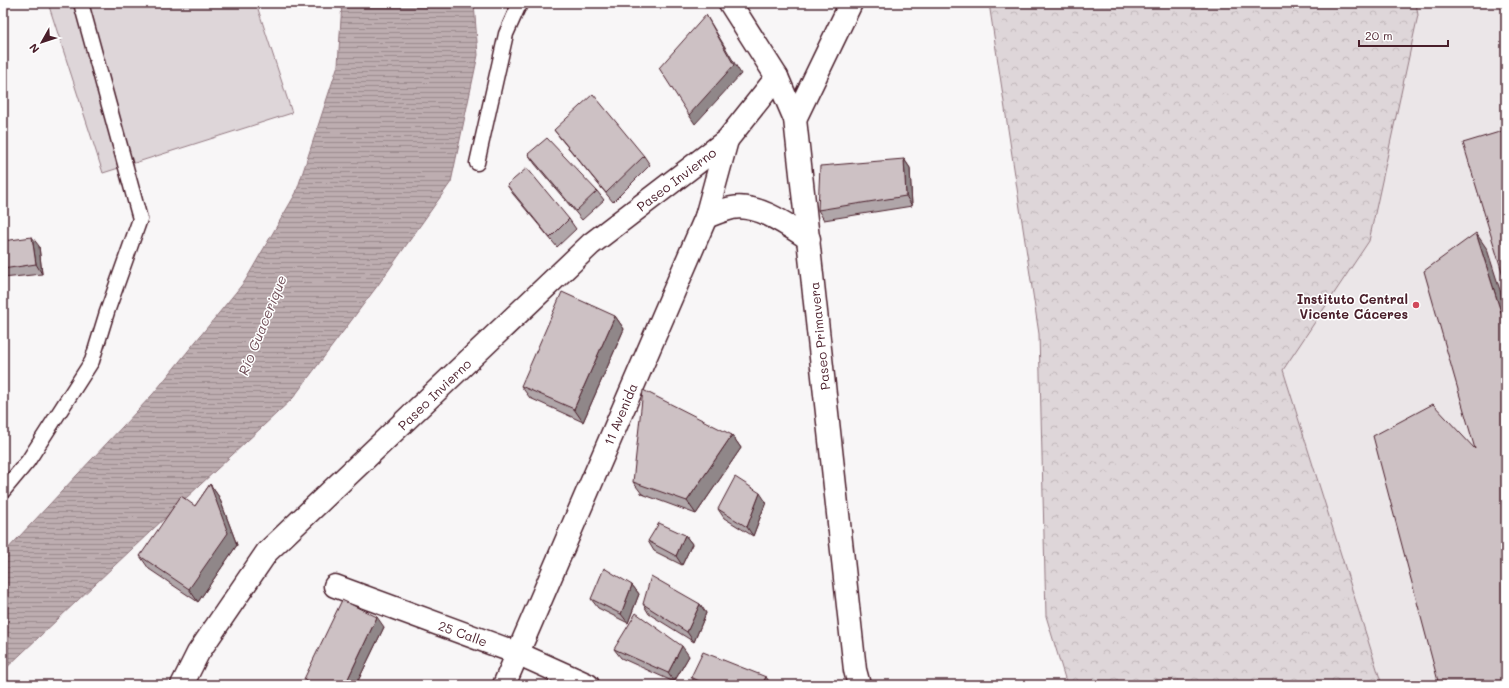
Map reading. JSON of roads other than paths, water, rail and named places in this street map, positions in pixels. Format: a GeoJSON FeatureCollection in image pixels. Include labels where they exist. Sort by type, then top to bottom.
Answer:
{"type":"FeatureCollection","features":[{"type":"Feature","properties":{"kind":"street","name":"Paseo Primavera"},"geometry":{"type":"LineString","coordinates":[[730,3],[777,77],[795,119],[809,239],[854,680]]}},
{"type":"Feature","properties":{"kind":"street"},"geometry":{"type":"LineString","coordinates":[[795,119],[851,3]]}},
{"type":"Feature","properties":{"kind":"street"},"geometry":{"type":"LineString","coordinates":[[727,140],[777,77]]}},
{"type":"Feature","properties":{"kind":"street","name":"11 Avenida"},"geometry":{"type":"LineString","coordinates":[[504,685],[706,217],[727,140]]}},
{"type":"Feature","properties":{"kind":"street","name":"Paseo Invierno"},"geometry":{"type":"LineString","coordinates":[[182,685],[198,653],[267,552],[591,244],[727,140]]}},
{"type":"Feature","properties":{"kind":"street"},"geometry":{"type":"LineString","coordinates":[[706,217],[734,208],[754,209],[781,220],[809,239]]}},
{"type":"Feature","properties":{"kind":"street","name":"25 Calle"},"geometry":{"type":"LineString","coordinates":[[336,586],[517,653],[588,685]]}},
{"type":"Feature","properties":{"kind":"lane"},"geometry":{"type":"LineString","coordinates":[[3,491],[28,461],[92,361],[107,312],[140,219],[81,3]]}},
{"type":"Feature","properties":{"kind":"lane"},"geometry":{"type":"LineString","coordinates":[[477,163],[506,34],[518,7],[522,3]]}},
{"type":"Feature","properties":{"kind":"water","name":"Río Guacerique"},"geometry":{"type":"Polygon","coordinates":[[[342,3],[474,3],[478,55],[451,182],[378,285],[293,398],[3,671],[3,554],[153,394],[245,281],[296,193],[338,65],[342,3]]]}},
{"type":"Feature","properties":{"kind":"place","name":"Instituto Central Vicente Cáceres"},"geometry":{"type":"Point","coordinates":[1416,305]}}]}
